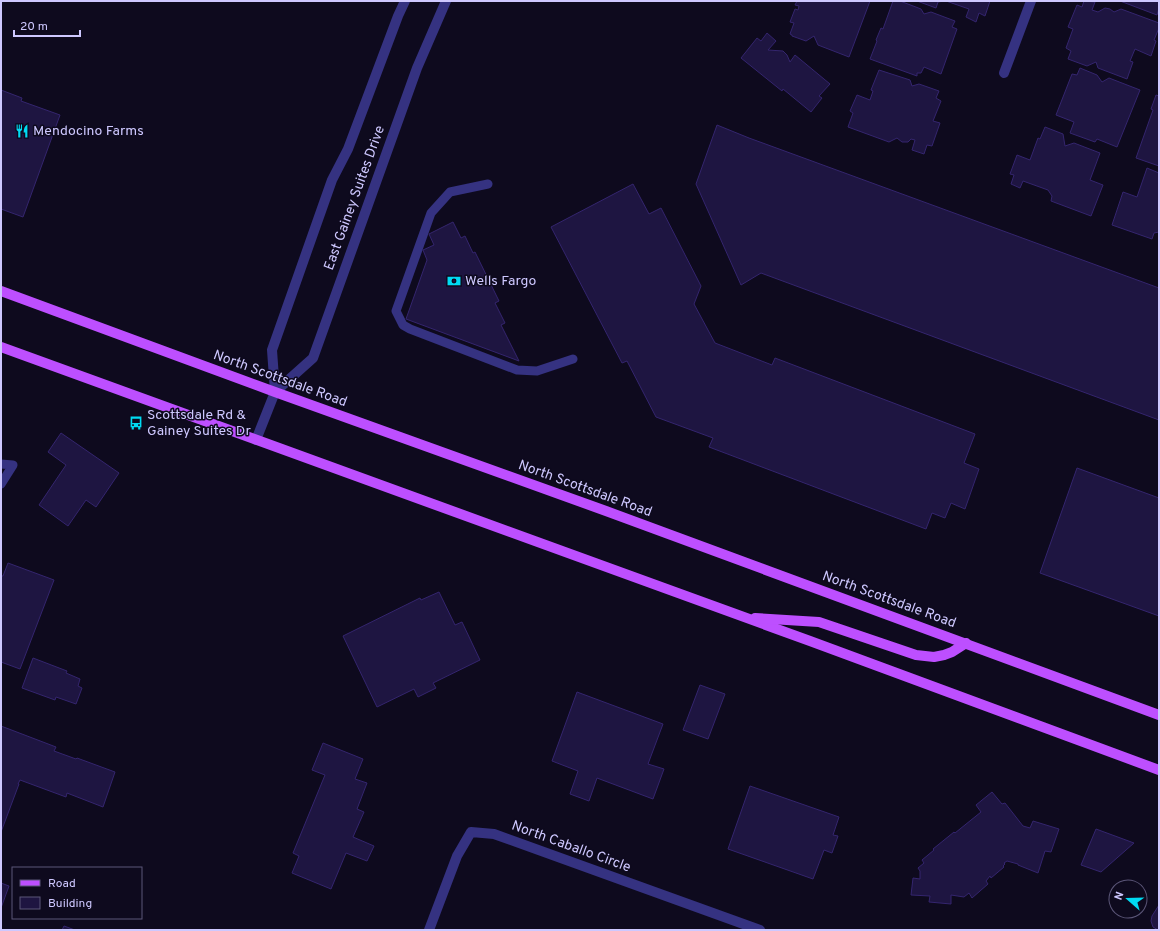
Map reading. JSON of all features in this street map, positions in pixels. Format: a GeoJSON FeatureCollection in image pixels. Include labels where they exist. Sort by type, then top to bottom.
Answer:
{"type":"FeatureCollection","features":[{"type":"Feature","properties":{"kind":"main road","name":"North Scottsdale Road"},"geometry":{"type":"LineString","coordinates":[[1,291],[275,392],[585,503],[1159,715]]}},
{"type":"Feature","properties":{"kind":"main road"},"geometry":{"type":"LineString","coordinates":[[1,347],[1159,770]]}},
{"type":"Feature","properties":{"kind":"main road"},"geometry":{"type":"LineString","coordinates":[[743,617],[819,622],[916,655],[934,657],[944,655],[966,643]]}},
{"type":"Feature","properties":{"kind":"street","name":"East Gainey Suites Drive"},"geometry":{"type":"LineString","coordinates":[[256,440],[275,392],[272,350],[332,180],[348,149],[405,1]]}},
{"type":"Feature","properties":{"kind":"street","name":"East Gainey Suites Drive"},"geometry":{"type":"LineString","coordinates":[[275,392],[313,358],[417,68],[446,1]]}},
{"type":"Feature","properties":{"kind":"street"},"geometry":{"type":"LineString","coordinates":[[1004,73],[1031,1]]}},
{"type":"Feature","properties":{"kind":"street","name":"North Caballo Circle"},"geometry":{"type":"LineString","coordinates":[[429,930],[457,856],[471,832],[494,834],[760,930]]}},
{"type":"Feature","properties":{"kind":"lane"},"geometry":{"type":"LineString","coordinates":[[488,184],[450,192],[431,213],[396,311],[403,325],[410,329],[517,370],[537,371],[573,359]]}},
{"type":"Feature","properties":{"kind":"lane"},"geometry":{"type":"LineString","coordinates":[[1,464],[13,464],[1,484]]}},
{"type":"Feature","properties":{"kind":"building"},"geometry":{"type":"Polygon","coordinates":[[[797,1],[870,1],[849,57],[818,45],[814,36],[806,41],[790,34],[794,23],[790,22],[795,9],[798,10],[799,6],[795,5],[797,1]]]}},
{"type":"Feature","properties":{"kind":"building"},"geometry":{"type":"Polygon","coordinates":[[[893,1],[900,1],[921,9],[924,14],[931,12],[955,21],[952,27],[957,29],[941,74],[924,67],[921,73],[917,73],[917,76],[870,59],[877,41],[876,40],[881,28],[883,29],[893,1]]]}},
{"type":"Feature","properties":{"kind":"building"},"geometry":{"type":"Polygon","coordinates":[[[917,1],[944,1],[938,2],[936,8],[917,1]]]}},
{"type":"Feature","properties":{"kind":"building"},"geometry":{"type":"Polygon","coordinates":[[[946,1],[990,1],[985,16],[979,13],[976,22],[966,17],[969,9],[946,1]]]}},
{"type":"Feature","properties":{"kind":"building"},"geometry":{"type":"Polygon","coordinates":[[[1084,1],[1095,2],[1092,10],[1098,12],[1105,8],[1114,12],[1121,9],[1159,23],[1159,28],[1154,40],[1156,41],[1151,56],[1135,49],[1130,61],[1133,62],[1127,79],[1098,68],[1096,62],[1087,66],[1068,59],[1071,51],[1066,48],[1073,29],[1068,27],[1077,5],[1082,7],[1084,1]]]}},
{"type":"Feature","properties":{"kind":"building"},"geometry":{"type":"Polygon","coordinates":[[[1120,1],[1159,1],[1159,8],[1157,15],[1120,1]]]}},
{"type":"Feature","properties":{"kind":"building"},"geometry":{"type":"Polygon","coordinates":[[[767,33],[776,41],[768,50],[783,51],[787,55],[790,62],[795,55],[830,84],[819,96],[822,98],[811,112],[741,58],[757,38],[761,41],[767,33]]]}},
{"type":"Feature","properties":{"kind":"building"},"geometry":{"type":"Polygon","coordinates":[[[1080,68],[1097,75],[1102,82],[1109,78],[1140,90],[1117,147],[1097,139],[1095,142],[1070,133],[1074,122],[1056,115],[1072,74],[1077,75],[1080,68]]]}},
{"type":"Feature","properties":{"kind":"building"},"geometry":{"type":"Polygon","coordinates":[[[879,70],[910,80],[912,86],[919,84],[939,91],[936,98],[941,101],[933,121],[940,123],[932,146],[927,145],[924,154],[912,150],[915,140],[911,139],[908,142],[902,142],[897,138],[889,142],[848,127],[853,113],[850,111],[857,95],[870,100],[873,91],[871,90],[879,70]]]}},
{"type":"Feature","properties":{"kind":"building"},"geometry":{"type":"Polygon","coordinates":[[[1,90],[22,98],[21,101],[60,115],[23,217],[1,209],[1,90]]]}},
{"type":"Feature","properties":{"kind":"building"},"geometry":{"type":"Polygon","coordinates":[[[1156,95],[1159,96],[1159,166],[1136,158],[1153,110],[1151,109],[1156,95]]]}},
{"type":"Feature","properties":{"kind":"building"},"geometry":{"type":"Polygon","coordinates":[[[717,125],[1159,288],[1159,420],[761,273],[741,285],[696,184],[717,125]]]}},
{"type":"Feature","properties":{"kind":"building"},"geometry":{"type":"Polygon","coordinates":[[[1045,127],[1063,134],[1065,146],[1074,143],[1100,153],[1090,180],[1103,185],[1091,216],[1051,201],[1052,196],[1048,190],[1023,181],[1020,188],[1011,184],[1014,175],[1010,174],[1017,155],[1030,160],[1038,138],[1040,139],[1045,127]]]}},
{"type":"Feature","properties":{"kind":"building"},"geometry":{"type":"Polygon","coordinates":[[[1147,168],[1159,173],[1159,232],[1154,233],[1152,239],[1112,225],[1123,192],[1137,197],[1147,168]]]}},
{"type":"Feature","properties":{"kind":"building"},"geometry":{"type":"Polygon","coordinates":[[[633,184],[649,214],[661,208],[701,286],[694,304],[715,343],[772,365],[775,358],[975,434],[964,463],[979,469],[965,509],[951,503],[945,518],[932,513],[926,529],[709,447],[713,438],[656,417],[627,361],[622,363],[551,227],[633,184]]]}},
{"type":"Feature","properties":{"kind":"building","name":"Wells Fargo"},"geometry":{"type":"Polygon","coordinates":[[[453,222],[461,238],[465,236],[473,253],[475,252],[499,301],[495,303],[505,323],[501,325],[519,361],[406,319],[427,260],[423,250],[434,245],[429,234],[453,222]]]}},
{"type":"Feature","properties":{"kind":"building"},"geometry":{"type":"Polygon","coordinates":[[[61,433],[119,473],[96,507],[86,500],[68,526],[39,505],[66,465],[48,452],[61,433]]]}},
{"type":"Feature","properties":{"kind":"building"},"geometry":{"type":"Polygon","coordinates":[[[1077,468],[1159,498],[1159,616],[1040,573],[1077,468]]]}},
{"type":"Feature","properties":{"kind":"building"},"geometry":{"type":"Polygon","coordinates":[[[8,563],[54,580],[20,669],[1,662],[1,577],[3,576],[8,563]]]}},
{"type":"Feature","properties":{"kind":"building"},"geometry":{"type":"Polygon","coordinates":[[[439,592],[455,625],[462,622],[480,660],[433,683],[436,688],[418,697],[414,689],[377,707],[343,636],[420,598],[421,600],[439,592]]]}},
{"type":"Feature","properties":{"kind":"building"},"geometry":{"type":"Polygon","coordinates":[[[33,658],[67,671],[66,673],[80,679],[78,686],[82,688],[76,704],[56,697],[55,700],[22,688],[33,658]]]}},
{"type":"Feature","properties":{"kind":"building"},"geometry":{"type":"Polygon","coordinates":[[[700,685],[725,694],[708,739],[683,730],[700,685]]]}},
{"type":"Feature","properties":{"kind":"building"},"geometry":{"type":"Polygon","coordinates":[[[577,692],[663,724],[648,764],[664,769],[653,799],[597,778],[589,801],[570,794],[578,771],[552,761],[577,692]]]}},
{"type":"Feature","properties":{"kind":"building"},"geometry":{"type":"Polygon","coordinates":[[[1,726],[56,747],[54,751],[115,772],[103,807],[67,793],[66,797],[20,780],[1,832],[1,726]]]}},
{"type":"Feature","properties":{"kind":"building"},"geometry":{"type":"Polygon","coordinates":[[[323,743],[363,759],[355,779],[367,783],[357,809],[364,812],[353,837],[374,846],[367,861],[346,853],[331,889],[292,873],[299,856],[293,853],[325,775],[312,770],[323,743]]]}},
{"type":"Feature","properties":{"kind":"building"},"geometry":{"type":"Polygon","coordinates":[[[750,786],[839,817],[833,835],[838,836],[832,853],[824,850],[813,879],[728,849],[750,786]]]}},
{"type":"Feature","properties":{"kind":"building"},"geometry":{"type":"Polygon","coordinates":[[[992,792],[1002,804],[1005,803],[1023,826],[1030,828],[1033,821],[1059,829],[1051,852],[1045,851],[1038,873],[1007,861],[1004,863],[1004,867],[991,878],[990,876],[986,881],[988,884],[972,898],[969,893],[964,897],[951,895],[951,904],[929,902],[930,896],[911,895],[913,878],[920,879],[920,871],[918,868],[924,863],[922,860],[934,850],[933,849],[981,812],[976,805],[992,792]]]}},
{"type":"Feature","properties":{"kind":"building"},"geometry":{"type":"Polygon","coordinates":[[[1096,829],[1134,843],[1101,872],[1081,865],[1096,829]]]}},
{"type":"Feature","properties":{"kind":"building"},"geometry":{"type":"Polygon","coordinates":[[[1,883],[9,886],[1,908],[1,883]]]}},
{"type":"Feature","properties":{"kind":"building"},"geometry":{"type":"Polygon","coordinates":[[[1159,905],[1158,930],[1153,927],[1151,921],[1152,916],[1159,905]]]}},
{"type":"Feature","properties":{"kind":"building"},"geometry":{"type":"Polygon","coordinates":[[[64,926],[75,930],[62,930],[64,926]]]}},
{"type":"Feature","properties":{"kind":"place","name":"Mendocino Farms"},"geometry":{"type":"Point","coordinates":[22,131]}},
{"type":"Feature","properties":{"kind":"place","name":"Wells Fargo"},"geometry":{"type":"Point","coordinates":[454,281]}},
{"type":"Feature","properties":{"kind":"place","name":"Scottsdale Rd & Gainey Suites Dr"},"geometry":{"type":"Point","coordinates":[136,423]}}]}
